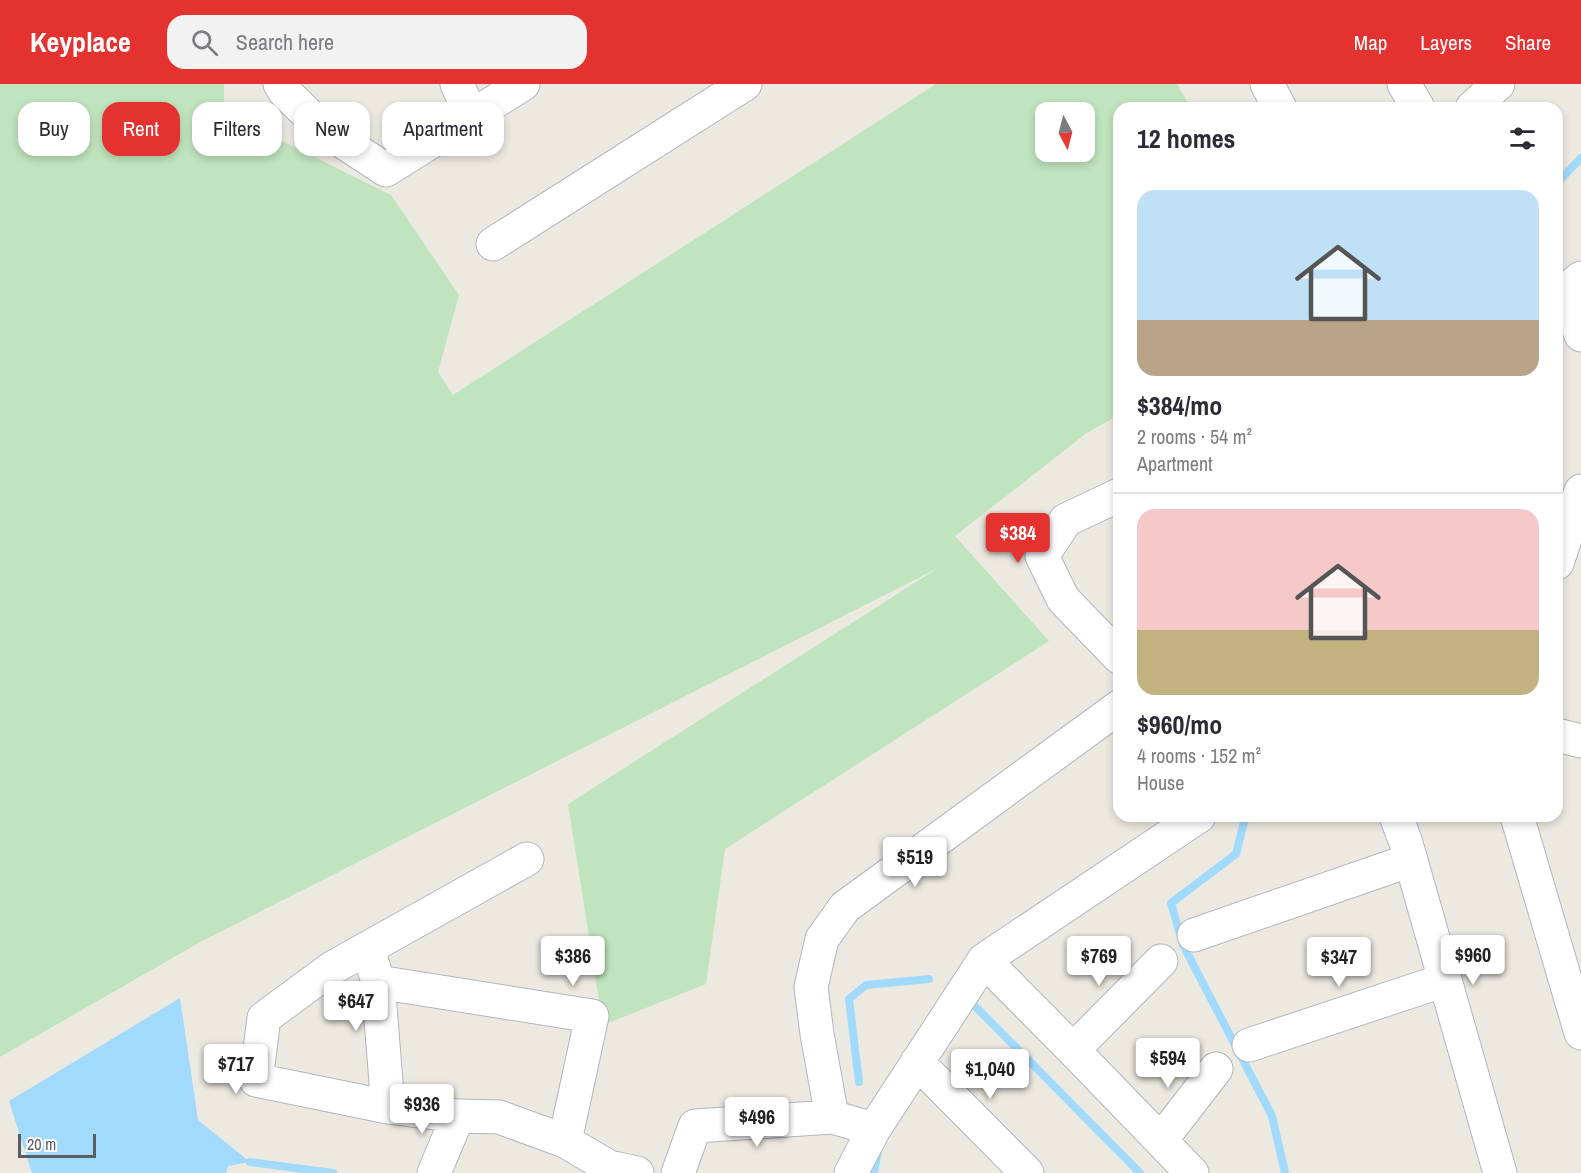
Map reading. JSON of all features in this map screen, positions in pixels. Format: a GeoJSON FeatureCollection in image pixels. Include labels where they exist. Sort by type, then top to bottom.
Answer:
{"type":"FeatureCollection","features":[{"type":"Feature","properties":{"kind":"street"},"geometry":{"type":"LineString","coordinates":[[280,84],[285,92],[322,128],[386,170],[409,156]]}},
{"type":"Feature","properties":{"kind":"street"},"geometry":{"type":"LineString","coordinates":[[457,84],[465,102]]}},
{"type":"Feature","properties":{"kind":"street"},"geometry":{"type":"LineString","coordinates":[[495,102],[523,84]]}},
{"type":"Feature","properties":{"kind":"street"},"geometry":{"type":"LineString","coordinates":[[493,244],[745,84]]}},
{"type":"Feature","properties":{"kind":"street"},"geometry":{"type":"LineString","coordinates":[[1267,84],[1277,102]]}},
{"type":"Feature","properties":{"kind":"street"},"geometry":{"type":"LineString","coordinates":[[1404,84],[1414,102]]}},
{"type":"Feature","properties":{"kind":"street"},"geometry":{"type":"LineString","coordinates":[[1478,102],[1498,84]]}},
{"type":"Feature","properties":{"kind":"street"},"geometry":{"type":"LineString","coordinates":[[1581,278],[1576,282],[1576,322],[1581,335]]}},
{"type":"Feature","properties":{"kind":"street"},"geometry":{"type":"LineString","coordinates":[[1563,545],[1581,491]]}},
{"type":"Feature","properties":{"kind":"street"},"geometry":{"type":"LineString","coordinates":[[1113,498],[1066,520],[1042,556],[1063,599],[1113,651]]}},
{"type":"Feature","properties":{"kind":"street"},"geometry":{"type":"LineString","coordinates":[[832,1117],[811,987],[822,939],[845,907],[1113,711]]}},
{"type":"Feature","properties":{"kind":"street"},"geometry":{"type":"LineString","coordinates":[[1563,736],[1581,741]]}},
{"type":"Feature","properties":{"kind":"street"},"geometry":{"type":"LineString","coordinates":[[851,1173],[874,1130],[984,960],[1190,822]]}},
{"type":"Feature","properties":{"kind":"street"},"geometry":{"type":"LineString","coordinates":[[1398,822],[1500,1173]]}},
{"type":"Feature","properties":{"kind":"street"},"geometry":{"type":"LineString","coordinates":[[1518,822],[1581,1033]]}},
{"type":"Feature","properties":{"kind":"street"},"geometry":{"type":"LineString","coordinates":[[527,859],[332,969],[264,1018],[256,1080],[388,1107],[458,1116],[499,1117],[565,1141],[609,1167],[637,1173]]}},
{"type":"Feature","properties":{"kind":"street"},"geometry":{"type":"LineString","coordinates":[[1194,935],[1411,860]]}},
{"type":"Feature","properties":{"kind":"street"},"geometry":{"type":"LineString","coordinates":[[369,949],[378,982],[388,1107]]}},
{"type":"Feature","properties":{"kind":"street"},"geometry":{"type":"LineString","coordinates":[[984,960],[1192,1173]]}},
{"type":"Feature","properties":{"kind":"street"},"geometry":{"type":"LineString","coordinates":[[1073,1050],[1161,962]]}},
{"type":"Feature","properties":{"kind":"street"},"geometry":{"type":"LineString","coordinates":[[1249,1045],[1445,980]]}},
{"type":"Feature","properties":{"kind":"street"},"geometry":{"type":"LineString","coordinates":[[378,982],[592,1016],[565,1141]]}},
{"type":"Feature","properties":{"kind":"street"},"geometry":{"type":"LineString","coordinates":[[917,1062],[1027,1173]]}},
{"type":"Feature","properties":{"kind":"street"},"geometry":{"type":"LineString","coordinates":[[1161,1140],[1216,1069]]}},
{"type":"Feature","properties":{"kind":"street"},"geometry":{"type":"LineString","coordinates":[[434,1173],[458,1116]]}},
{"type":"Feature","properties":{"kind":"street"},"geometry":{"type":"LineString","coordinates":[[678,1173],[695,1126],[832,1117],[874,1130]]}},
{"type":"Feature","properties":{"kind":"green space"},"geometry":{"type":"Polygon","coordinates":[[[0,84],[224,84],[224,102],[192,102],[192,156],[282,156],[282,141],[294,147],[294,156],[313,156],[391,195],[459,295],[438,372],[453,395],[936,84],[1177,84],[1188,102],[1113,102],[1113,418],[1088,432],[955,536],[1049,641],[725,849],[706,984],[603,1025],[568,804],[938,568],[202,941],[0,1057],[0,84]]]}},
{"type":"Feature","properties":{"kind":"water"},"geometry":{"type":"Polygon","coordinates":[[[180,998],[198,1120],[250,1162],[228,1166],[226,1173],[32,1173],[9,1101],[180,998]]]}},
{"type":"Feature","properties":{"kind":"waterway"},"geometry":{"type":"LineString","coordinates":[[1563,177],[1581,158]]}},
{"type":"Feature","properties":{"kind":"waterway"},"geometry":{"type":"LineString","coordinates":[[1244,822],[1236,854],[1171,903],[1183,945],[1272,1116],[1285,1173]]}},
{"type":"Feature","properties":{"kind":"waterway"},"geometry":{"type":"LineString","coordinates":[[859,1082],[849,999],[866,985],[929,979]]}},
{"type":"Feature","properties":{"kind":"waterway"},"geometry":{"type":"LineString","coordinates":[[968,999],[1140,1173]]}},
{"type":"Feature","properties":{"kind":"waterway"},"geometry":{"type":"LineString","coordinates":[[874,1173],[878,1151]]}},
{"type":"Feature","properties":{"kind":"waterway"},"geometry":{"type":"LineString","coordinates":[[250,1162],[333,1173]]}}]}
